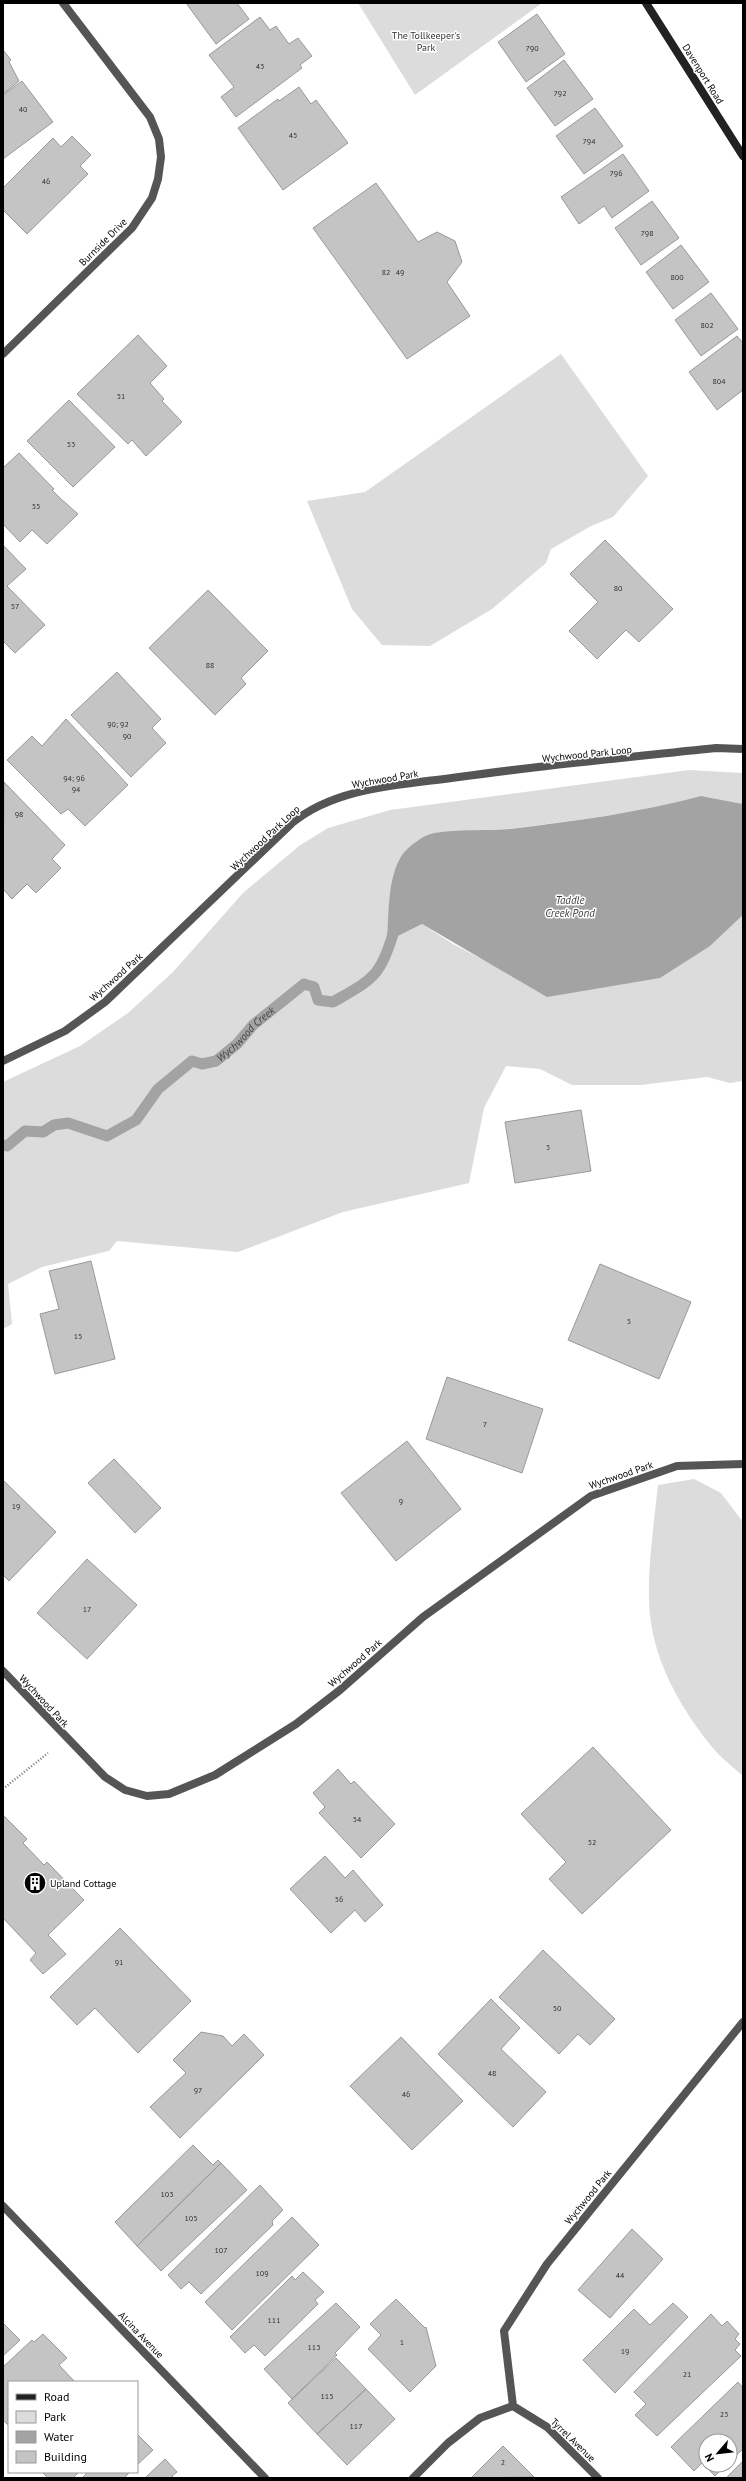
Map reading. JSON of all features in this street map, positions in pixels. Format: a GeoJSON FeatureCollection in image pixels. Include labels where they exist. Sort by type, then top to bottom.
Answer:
{"type":"FeatureCollection","features":[{"type":"Feature","properties":{"kind":"street","name":"Burnside Drive"},"geometry":{"type":"LineString","coordinates":[[3,354],[132,228],[152,198],[158,179],[161,157],[160,145],[150,117],[63,3]]}},
{"type":"Feature","properties":{"kind":"street","name":"Davenport Road"},"geometry":{"type":"LineString","coordinates":[[646,3],[743,156]]}},
{"type":"Feature","properties":{"kind":"street","name":"Wychwood Park"},"geometry":{"type":"LineString","coordinates":[[3,1061],[65,1031],[105,1002],[292,823],[308,810],[328,801],[365,791],[506,771],[716,748],[743,749]]}},
{"type":"Feature","properties":{"kind":"street","name":"Wychwood Park"},"geometry":{"type":"LineString","coordinates":[[3,1671],[105,1777],[124,1790],[147,1796],[169,1794],[215,1774],[296,1724],[340,1690],[423,1617],[591,1496],[677,1466],[743,1464]]}},
{"type":"Feature","properties":{"kind":"street","name":"Wychwood Park"},"geometry":{"type":"LineString","coordinates":[[513,2406],[504,2331],[547,2264],[743,2022]]}},
{"type":"Feature","properties":{"kind":"street","name":"Alcina Avenue"},"geometry":{"type":"LineString","coordinates":[[3,2206],[265,2478]]}},
{"type":"Feature","properties":{"kind":"street"},"geometry":{"type":"LineString","coordinates":[[413,2478],[448,2443],[480,2418],[513,2406]]}},
{"type":"Feature","properties":{"kind":"street","name":"Tyrrel Avenue"},"geometry":{"type":"LineString","coordinates":[[513,2406],[547,2427],[598,2478]]}},
{"type":"Feature","properties":{"kind":"path"},"geometry":{"type":"LineString","coordinates":[[3,1788],[66,1738]]}},
{"type":"Feature","properties":{"kind":"green space","name":"The Tollkeeper's Park"},"geometry":{"type":"Polygon","coordinates":[[[358,3],[542,3],[415,95],[358,3]]]}},
{"type":"Feature","properties":{"kind":"green space"},"geometry":{"type":"Polygon","coordinates":[[[561,354],[648,476],[613,517],[591,526],[551,549],[546,563],[492,609],[430,646],[382,645],[352,609],[307,501],[365,492],[561,354]]]}},
{"type":"Feature","properties":{"kind":"green space"},"geometry":{"type":"Polygon","coordinates":[[[689,770],[743,773],[743,804],[701,796],[652,809],[584,819],[509,829],[433,833],[417,841],[402,855],[393,878],[387,941],[392,945],[398,936],[422,924],[453,944],[497,967],[710,946],[743,915],[743,1081],[730,1083],[707,1077],[641,1085],[572,1085],[540,1069],[506,1066],[484,1108],[469,1183],[343,1212],[238,1252],[117,1241],[109,1251],[42,1267],[8,1284],[12,1324],[3,1329],[3,1082],[80,1046],[128,1013],[173,972],[243,893],[299,846],[328,828],[390,810],[689,770]]]}},
{"type":"Feature","properties":{"kind":"green space"},"geometry":{"type":"Polygon","coordinates":[[[694,1479],[721,1493],[743,1522],[743,1776],[723,1759],[690,1718],[664,1669],[653,1633],[650,1615],[649,1584],[651,1550],[658,1485],[694,1479]]]}},
{"type":"Feature","properties":{"kind":"water","name":"Taddle Creek Pond"},"geometry":{"type":"Polygon","coordinates":[[[701,796],[743,804],[743,915],[710,946],[660,978],[547,997],[422,924],[398,936],[389,948],[387,941],[391,885],[397,864],[408,848],[425,836],[443,832],[510,829],[582,820],[630,812],[701,796]]]}},
{"type":"Feature","properties":{"kind":"building"},"geometry":{"type":"Polygon","coordinates":[[[186,3],[237,3],[249,19],[216,44],[186,3]]]}},
{"type":"Feature","properties":{"kind":"building"},"geometry":{"type":"Polygon","coordinates":[[[537,14],[565,54],[526,82],[498,42],[537,14]]]}},
{"type":"Feature","properties":{"kind":"building"},"geometry":{"type":"Polygon","coordinates":[[[260,17],[270,30],[276,26],[289,44],[298,38],[312,56],[300,65],[302,68],[236,117],[221,97],[234,87],[209,55],[260,17]]]}},
{"type":"Feature","properties":{"kind":"building"},"geometry":{"type":"Polygon","coordinates":[[[3,50],[11,60],[9,62],[19,81],[3,94],[3,50]]]}},
{"type":"Feature","properties":{"kind":"building"},"geometry":{"type":"Polygon","coordinates":[[[564,60],[593,99],[555,126],[527,88],[564,60]]]}},
{"type":"Feature","properties":{"kind":"building"},"geometry":{"type":"Polygon","coordinates":[[[22,81],[53,122],[3,159],[3,95],[22,81]]]}},
{"type":"Feature","properties":{"kind":"building"},"geometry":{"type":"Polygon","coordinates":[[[299,87],[311,104],[316,100],[348,143],[283,190],[238,128],[278,99],[279,101],[299,87]]]}},
{"type":"Feature","properties":{"kind":"building"},"geometry":{"type":"Polygon","coordinates":[[[595,108],[623,146],[584,174],[556,136],[595,108]]]}},
{"type":"Feature","properties":{"kind":"building"},"geometry":{"type":"Polygon","coordinates":[[[72,136],[91,155],[80,166],[88,174],[27,234],[3,210],[3,188],[53,138],[61,147],[72,136]]]}},
{"type":"Feature","properties":{"kind":"building"},"geometry":{"type":"Polygon","coordinates":[[[623,154],[649,191],[612,218],[604,206],[579,224],[561,197],[623,154]]]}},
{"type":"Feature","properties":{"kind":"building"},"geometry":{"type":"Polygon","coordinates":[[[376,183],[418,242],[437,232],[455,241],[462,262],[447,282],[470,316],[407,359],[313,228],[376,183]]]}},
{"type":"Feature","properties":{"kind":"building"},"geometry":{"type":"Polygon","coordinates":[[[652,201],[679,238],[641,265],[615,228],[652,201]]]}},
{"type":"Feature","properties":{"kind":"building"},"geometry":{"type":"Polygon","coordinates":[[[681,245],[709,282],[673,309],[646,272],[681,245]]]}},
{"type":"Feature","properties":{"kind":"building"},"geometry":{"type":"Polygon","coordinates":[[[711,293],[738,329],[701,356],[675,320],[711,293]]]}},
{"type":"Feature","properties":{"kind":"building"},"geometry":{"type":"Polygon","coordinates":[[[138,335],[167,366],[150,383],[164,399],[162,401],[182,422],[146,456],[132,440],[128,444],[77,394],[138,335]]]}},
{"type":"Feature","properties":{"kind":"building"},"geometry":{"type":"Polygon","coordinates":[[[737,336],[743,343],[743,390],[717,410],[689,372],[737,336]]]}},
{"type":"Feature","properties":{"kind":"building"},"geometry":{"type":"Polygon","coordinates":[[[69,400],[115,447],[73,487],[27,441],[69,400]]]}},
{"type":"Feature","properties":{"kind":"building"},"geometry":{"type":"Polygon","coordinates":[[[19,453],[54,489],[52,490],[78,514],[47,544],[32,530],[20,542],[3,524],[3,468],[19,453]]]}},
{"type":"Feature","properties":{"kind":"building"},"geometry":{"type":"Polygon","coordinates":[[[605,540],[673,609],[639,642],[626,630],[597,659],[569,631],[598,602],[570,574],[605,540]]]}},
{"type":"Feature","properties":{"kind":"building"},"geometry":{"type":"Polygon","coordinates":[[[3,545],[26,569],[7,586],[45,625],[15,653],[3,641],[3,545]]]}},
{"type":"Feature","properties":{"kind":"building"},"geometry":{"type":"Polygon","coordinates":[[[208,590],[268,651],[241,678],[246,684],[215,715],[149,648],[208,590]]]}},
{"type":"Feature","properties":{"kind":"building"},"geometry":{"type":"Polygon","coordinates":[[[117,672],[161,719],[152,728],[166,743],[131,777],[71,715],[117,672]]]}},
{"type":"Feature","properties":{"kind":"building"},"geometry":{"type":"Polygon","coordinates":[[[66,719],[128,785],[85,826],[68,809],[61,814],[7,760],[32,736],[42,746],[66,719]]]}},
{"type":"Feature","properties":{"kind":"building"},"geometry":{"type":"Polygon","coordinates":[[[4,782],[65,845],[52,859],[61,868],[36,893],[27,884],[12,899],[3,889],[4,782]]]}},
{"type":"Feature","properties":{"kind":"building"},"geometry":{"type":"Polygon","coordinates":[[[581,1110],[591,1171],[515,1183],[505,1122],[581,1110]]]}},
{"type":"Feature","properties":{"kind":"building"},"geometry":{"type":"Polygon","coordinates":[[[91,1261],[115,1359],[55,1374],[40,1314],[59,1309],[49,1271],[91,1261]]]}},
{"type":"Feature","properties":{"kind":"building"},"geometry":{"type":"Polygon","coordinates":[[[600,1264],[691,1302],[659,1379],[568,1340],[600,1264]]]}},
{"type":"Feature","properties":{"kind":"building"},"geometry":{"type":"Polygon","coordinates":[[[447,1377],[543,1409],[522,1473],[426,1439],[447,1377]]]}},
{"type":"Feature","properties":{"kind":"building"},"geometry":{"type":"Polygon","coordinates":[[[407,1441],[461,1509],[396,1561],[341,1493],[407,1441]]]}},
{"type":"Feature","properties":{"kind":"building"},"geometry":{"type":"Polygon","coordinates":[[[114,1459],[161,1508],[135,1533],[88,1483],[114,1459]]]}},
{"type":"Feature","properties":{"kind":"building"},"geometry":{"type":"Polygon","coordinates":[[[3,1480],[56,1532],[9,1581],[3,1575],[3,1480]]]}},
{"type":"Feature","properties":{"kind":"building"},"geometry":{"type":"Polygon","coordinates":[[[87,1559],[137,1605],[87,1659],[37,1613],[87,1559]]]}},
{"type":"Feature","properties":{"kind":"building"},"geometry":{"type":"Polygon","coordinates":[[[593,1747],[671,1830],[582,1914],[549,1879],[566,1862],[521,1814],[593,1747]]]}},
{"type":"Feature","properties":{"kind":"building"},"geometry":{"type":"Polygon","coordinates":[[[338,1769],[351,1784],[354,1781],[395,1824],[361,1858],[319,1813],[325,1807],[313,1793],[338,1769]]]}},
{"type":"Feature","properties":{"kind":"building","name":"Upland Cottage"},"geometry":{"type":"Polygon","coordinates":[[[3,1815],[27,1839],[23,1843],[44,1865],[47,1862],[84,1900],[48,1935],[66,1954],[43,1974],[30,1960],[36,1953],[3,1918],[3,1815]]]}},
{"type":"Feature","properties":{"kind":"building"},"geometry":{"type":"Polygon","coordinates":[[[325,1856],[345,1878],[353,1870],[383,1905],[365,1922],[355,1910],[331,1933],[290,1889],[325,1856]]]}},
{"type":"Feature","properties":{"kind":"building"},"geometry":{"type":"Polygon","coordinates":[[[120,1928],[191,2001],[138,2053],[95,2008],[77,2025],[50,1997],[120,1928]]]}},
{"type":"Feature","properties":{"kind":"building"},"geometry":{"type":"Polygon","coordinates":[[[543,1950],[615,2019],[590,2045],[578,2034],[559,2054],[499,1997],[543,1950]]]}},
{"type":"Feature","properties":{"kind":"building"},"geometry":{"type":"Polygon","coordinates":[[[491,1999],[520,2028],[501,2049],[546,2092],[513,2127],[438,2054],[491,1999]]]}},
{"type":"Feature","properties":{"kind":"building"},"geometry":{"type":"Polygon","coordinates":[[[201,2032],[223,2036],[232,2046],[244,2034],[264,2055],[180,2138],[150,2107],[186,2073],[173,2060],[201,2032]]]}},
{"type":"Feature","properties":{"kind":"building"},"geometry":{"type":"Polygon","coordinates":[[[401,2037],[463,2101],[412,2150],[350,2086],[401,2037]]]}},
{"type":"Feature","properties":{"kind":"building"},"geometry":{"type":"Polygon","coordinates":[[[193,2145],[213,2165],[218,2160],[221,2163],[137,2246],[115,2222],[193,2145]]]}},
{"type":"Feature","properties":{"kind":"building"},"geometry":{"type":"Polygon","coordinates":[[[221,2163],[247,2190],[161,2271],[137,2246],[221,2163]]]}},
{"type":"Feature","properties":{"kind":"building"},"geometry":{"type":"Polygon","coordinates":[[[260,2185],[283,2210],[272,2221],[273,2225],[201,2294],[189,2282],[181,2289],[168,2275],[260,2185]]]}},
{"type":"Feature","properties":{"kind":"building"},"geometry":{"type":"Polygon","coordinates":[[[292,2217],[319,2245],[232,2330],[205,2302],[292,2217]]]}},
{"type":"Feature","properties":{"kind":"building"},"geometry":{"type":"Polygon","coordinates":[[[632,2229],[663,2259],[610,2318],[578,2290],[632,2229]]]}},
{"type":"Feature","properties":{"kind":"building"},"geometry":{"type":"Polygon","coordinates":[[[303,2272],[324,2292],[315,2300],[318,2304],[265,2356],[254,2345],[245,2353],[230,2337],[292,2276],[295,2280],[303,2272]]]}},
{"type":"Feature","properties":{"kind":"building"},"geometry":{"type":"Polygon","coordinates":[[[396,2299],[425,2328],[426,2327],[436,2366],[410,2392],[368,2349],[381,2335],[370,2324],[396,2299]]]}},
{"type":"Feature","properties":{"kind":"building"},"geometry":{"type":"Polygon","coordinates":[[[336,2303],[360,2327],[335,2353],[337,2355],[292,2399],[264,2369],[336,2303]]]}},
{"type":"Feature","properties":{"kind":"building"},"geometry":{"type":"Polygon","coordinates":[[[673,2303],[688,2317],[615,2393],[583,2360],[634,2309],[650,2325],[673,2303]]]}},
{"type":"Feature","properties":{"kind":"building"},"geometry":{"type":"Polygon","coordinates":[[[711,2314],[722,2326],[727,2321],[739,2334],[735,2339],[740,2344],[735,2350],[741,2356],[657,2436],[635,2415],[646,2404],[634,2392],[711,2314]]]}},
{"type":"Feature","properties":{"kind":"building"},"geometry":{"type":"Polygon","coordinates":[[[3,2323],[20,2340],[3,2356],[3,2323]]]}},
{"type":"Feature","properties":{"kind":"building"},"geometry":{"type":"Polygon","coordinates":[[[43,2334],[67,2358],[59,2365],[74,2381],[8,2381],[8,2425],[3,2420],[3,2367],[32,2340],[34,2342],[43,2334]]]}},
{"type":"Feature","properties":{"kind":"building"},"geometry":{"type":"Polygon","coordinates":[[[336,2358],[366,2389],[317,2434],[288,2403],[336,2358]]]}},
{"type":"Feature","properties":{"kind":"building"},"geometry":{"type":"Polygon","coordinates":[[[738,2382],[743,2388],[743,2449],[738,2454],[738,2433],[698,2433],[698,2467],[694,2471],[671,2447],[738,2382]]]}},
{"type":"Feature","properties":{"kind":"building"},"geometry":{"type":"Polygon","coordinates":[[[366,2389],[395,2419],[347,2465],[317,2434],[366,2389]]]}},
{"type":"Feature","properties":{"kind":"building"},"geometry":{"type":"Polygon","coordinates":[[[138,2435],[153,2450],[138,2464],[138,2435]]]}},
{"type":"Feature","properties":{"kind":"building"},"geometry":{"type":"Polygon","coordinates":[[[503,2446],[534,2477],[471,2478],[503,2446]]]}},
{"type":"Feature","properties":{"kind":"building"},"geometry":{"type":"Polygon","coordinates":[[[165,2459],[177,2472],[172,2476],[174,2478],[145,2478],[165,2459]]]}},
{"type":"Feature","properties":{"kind":"building"},"geometry":{"type":"Polygon","coordinates":[[[743,2461],[743,2478],[726,2478],[731,2473],[738,2473],[738,2466],[743,2461]]]}},
{"type":"Feature","properties":{"kind":"building"},"geometry":{"type":"Polygon","coordinates":[[[43,2473],[78,2473],[73,2478],[48,2478],[43,2473]]]}},
{"type":"Feature","properties":{"kind":"building"},"geometry":{"type":"Polygon","coordinates":[[[87,2473],[129,2473],[124,2478],[82,2478],[87,2473]]]}},
{"type":"Feature","properties":{"kind":"waterway","name":"Wychwood Creek"},"geometry":{"type":"LineString","coordinates":[[3,1145],[7,1146],[25,1131],[43,1132],[54,1125],[68,1123],[107,1136],[136,1120],[158,1089],[192,1061],[202,1064],[216,1061],[237,1044],[253,1025],[304,984],[314,987],[318,1000],[333,1002],[357,988],[378,969],[388,949],[393,934]]}},
{"type":"Feature","properties":{"kind":"place","name":"Upland Cottage"},"geometry":{"type":"Point","coordinates":[35,1883]}}]}
